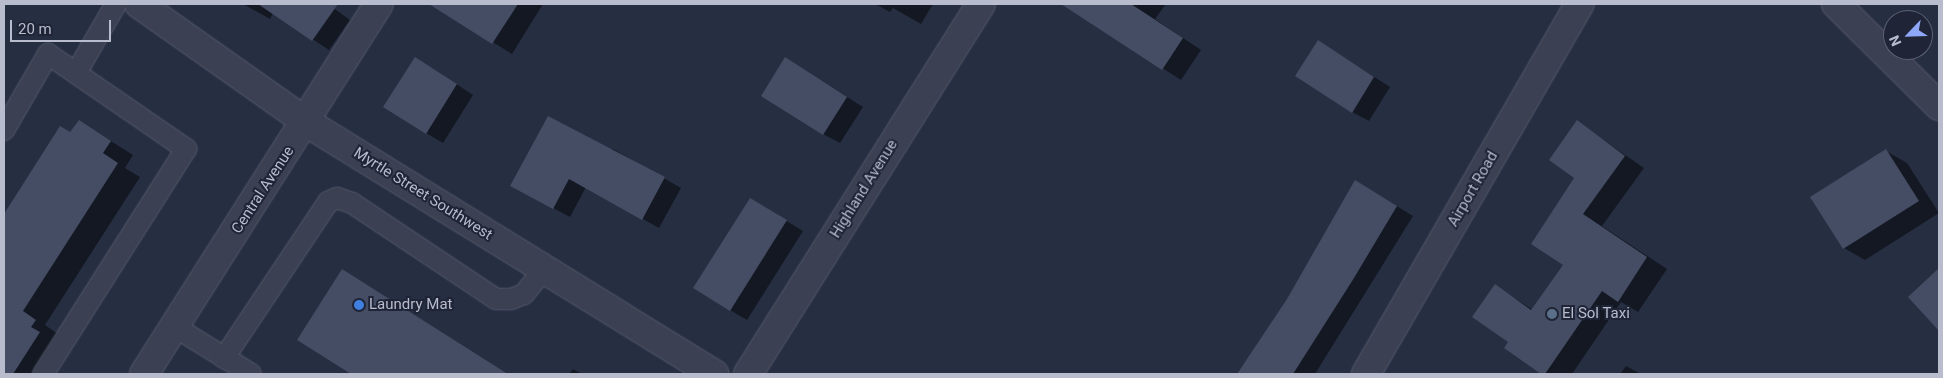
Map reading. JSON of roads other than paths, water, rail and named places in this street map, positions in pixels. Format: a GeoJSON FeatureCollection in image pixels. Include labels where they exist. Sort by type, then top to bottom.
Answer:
{"type":"FeatureCollection","features":[{"type":"Feature","properties":{"kind":"street","name":"Myrtle Street Southwest"},"geometry":{"type":"LineString","coordinates":[[139,4],[306,122],[714,374]]}},
{"type":"Feature","properties":{"kind":"street","name":"Central Avenue"},"geometry":{"type":"LineString","coordinates":[[144,374],[306,122],[379,4]]}},
{"type":"Feature","properties":{"kind":"street","name":"Highland Avenue"},"geometry":{"type":"LineString","coordinates":[[748,374],[981,4]]}},
{"type":"Feature","properties":{"kind":"street","name":"Airport Road"},"geometry":{"type":"LineString","coordinates":[[1366,374],[1580,4]]}},
{"type":"Feature","properties":{"kind":"street"},"geometry":{"type":"LineString","coordinates":[[1836,4],[1939,106]]}},
{"type":"Feature","properties":{"kind":"lane"},"geometry":{"type":"LineString","coordinates":[[76,73],[116,4]]}},
{"type":"Feature","properties":{"kind":"lane"},"geometry":{"type":"LineString","coordinates":[[4,130],[48,54],[186,149],[44,374]]}},
{"type":"Feature","properties":{"kind":"lane"},"geometry":{"type":"LineString","coordinates":[[224,358],[328,202],[337,198],[352,203],[496,299],[511,299],[524,294],[544,269]]}},
{"type":"Feature","properties":{"kind":"lane"},"geometry":{"type":"LineString","coordinates":[[175,327],[251,374]]}},
{"type":"Feature","properties":{"kind":"place","name":"Laundry Mat"},"geometry":{"type":"Point","coordinates":[359,305]}},
{"type":"Feature","properties":{"kind":"place","name":"El Sol Taxi"},"geometry":{"type":"Point","coordinates":[1552,314]}}]}
